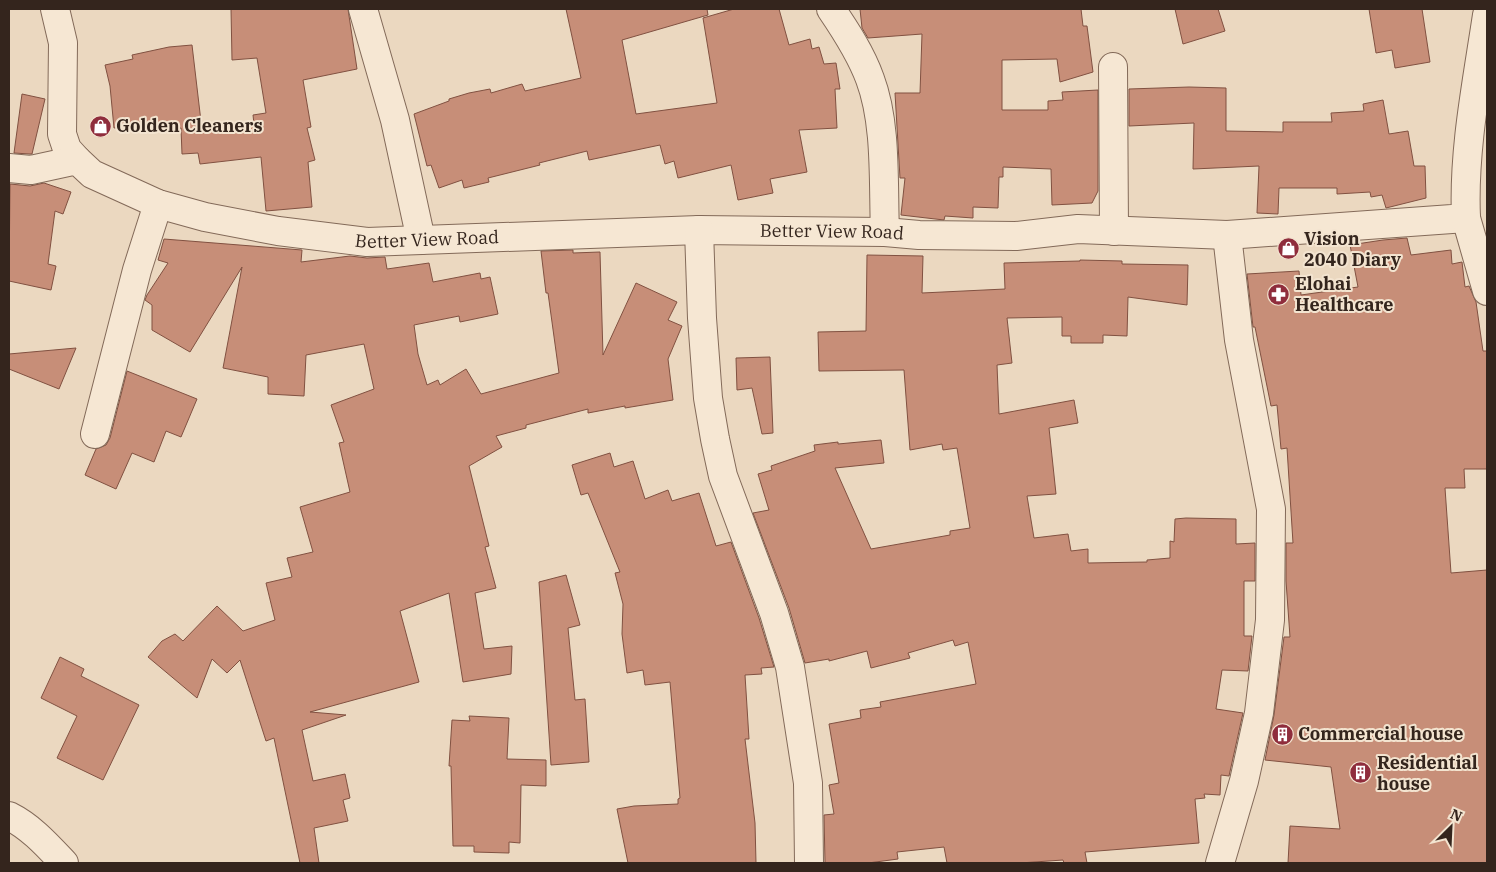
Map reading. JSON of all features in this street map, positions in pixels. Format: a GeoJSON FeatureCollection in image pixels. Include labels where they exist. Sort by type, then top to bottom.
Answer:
{"type":"FeatureCollection","features":[{"type":"Feature","properties":{"kind":"street","name":"Better View Road"},"geometry":{"type":"LineString","coordinates":[[55,9],[63,43],[62,134],[67,149],[92,174],[158,204],[205,217],[312,236],[367,242],[471,240],[699,230],[885,232],[1016,236],[1078,229],[1227,235],[1466,218]]}},
{"type":"Feature","properties":{"kind":"street"},"geometry":{"type":"LineString","coordinates":[[363,9],[395,120],[421,240]]}},
{"type":"Feature","properties":{"kind":"street"},"geometry":{"type":"LineString","coordinates":[[831,9],[853,41],[870,80],[878,106],[882,130],[885,232]]}},
{"type":"Feature","properties":{"kind":"street"},"geometry":{"type":"LineString","coordinates":[[1487,15],[1464,184],[1466,218],[1487,291]]}},
{"type":"Feature","properties":{"kind":"street"},"geometry":{"type":"LineString","coordinates":[[1113,67],[1114,231]]}},
{"type":"Feature","properties":{"kind":"street"},"geometry":{"type":"LineString","coordinates":[[9,168],[31,170],[77,160]]}},
{"type":"Feature","properties":{"kind":"street"},"geometry":{"type":"LineString","coordinates":[[95,434],[135,279],[158,204]]}},
{"type":"Feature","properties":{"kind":"street"},"geometry":{"type":"LineString","coordinates":[[699,230],[702,318],[710,414],[723,476],[774,613],[790,667],[808,782],[809,863]]}},
{"type":"Feature","properties":{"kind":"street"},"geometry":{"type":"LineString","coordinates":[[1220,863],[1244,781],[1259,712],[1270,610],[1271,509],[1239,340],[1227,235]]}},
{"type":"Feature","properties":{"kind":"street"},"geometry":{"type":"LineString","coordinates":[[9,816],[18,820],[41,839],[64,863]]}},
{"type":"Feature","properties":{"kind":"building"},"geometry":{"type":"Polygon","coordinates":[[[231,9],[348,9],[357,69],[303,80],[311,127],[307,128],[315,160],[308,162],[312,207],[266,211],[261,157],[200,164],[198,153],[182,154],[181,128],[158,131],[157,124],[114,128],[110,86],[105,65],[133,59],[132,55],[169,47],[192,45],[202,130],[254,124],[253,115],[266,113],[257,58],[232,60],[231,9]]]}},
{"type":"Feature","properties":{"kind":"building"},"geometry":{"type":"Polygon","coordinates":[[[566,9],[707,9],[708,15],[622,40],[636,114],[717,103],[703,18],[734,9],[779,9],[789,45],[810,39],[812,49],[819,47],[824,64],[836,63],[840,89],[835,89],[837,128],[799,130],[807,172],[770,179],[773,193],[738,200],[731,165],[678,178],[674,161],[665,164],[660,145],[589,160],[587,151],[488,178],[489,182],[464,188],[462,180],[439,188],[431,165],[427,166],[414,114],[449,101],[449,99],[469,93],[490,89],[491,93],[522,84],[525,91],[581,78],[566,9]]]}},
{"type":"Feature","properties":{"kind":"building"},"geometry":{"type":"Polygon","coordinates":[[[860,9],[1081,9],[1083,26],[1087,26],[1093,72],[1060,82],[1057,59],[1002,60],[1002,110],[1048,110],[1048,101],[1063,100],[1062,92],[1098,90],[1098,191],[1092,203],[1052,205],[1051,169],[1003,167],[1003,177],[999,177],[998,208],[973,207],[973,218],[945,216],[944,220],[901,215],[905,178],[900,178],[895,93],[920,93],[922,34],[868,38],[862,28],[860,9]]]}},
{"type":"Feature","properties":{"kind":"building"},"geometry":{"type":"Polygon","coordinates":[[[1175,9],[1218,9],[1225,31],[1183,44],[1175,9]]]}},
{"type":"Feature","properties":{"kind":"building"},"geometry":{"type":"Polygon","coordinates":[[[1369,9],[1422,9],[1430,62],[1395,68],[1392,50],[1376,53],[1369,9]]]}},
{"type":"Feature","properties":{"kind":"building"},"geometry":{"type":"Polygon","coordinates":[[[1226,88],[1226,131],[1283,132],[1283,122],[1332,122],[1331,113],[1364,111],[1363,104],[1383,100],[1389,134],[1408,131],[1414,166],[1425,166],[1426,198],[1386,208],[1382,195],[1371,197],[1370,192],[1337,194],[1337,188],[1279,188],[1278,214],[1257,213],[1259,166],[1193,169],[1194,123],[1129,126],[1129,89],[1226,88]]]}},
{"type":"Feature","properties":{"kind":"building"},"geometry":{"type":"Polygon","coordinates":[[[22,94],[45,99],[32,154],[14,153],[22,94]]]}},
{"type":"Feature","properties":{"kind":"building"},"geometry":{"type":"Polygon","coordinates":[[[44,183],[71,192],[63,214],[55,211],[48,264],[56,266],[51,290],[9,281],[10,184],[30,186],[44,183]]]}},
{"type":"Feature","properties":{"kind":"building"},"geometry":{"type":"Polygon","coordinates":[[[1407,238],[1411,255],[1451,250],[1452,264],[1462,262],[1465,287],[1469,286],[1476,302],[1483,351],[1487,351],[1487,469],[1464,469],[1465,488],[1445,488],[1451,573],[1487,570],[1487,863],[1288,863],[1290,826],[1340,829],[1331,767],[1265,760],[1274,715],[1284,637],[1290,637],[1286,581],[1286,543],[1293,543],[1287,448],[1281,449],[1277,405],[1271,406],[1255,327],[1253,327],[1247,274],[1299,271],[1301,295],[1358,287],[1350,245],[1407,238]]]}},
{"type":"Feature","properties":{"kind":"building"},"geometry":{"type":"Polygon","coordinates":[[[164,239],[302,250],[301,262],[350,256],[367,258],[385,257],[387,269],[429,263],[433,282],[480,273],[481,279],[490,277],[498,314],[460,322],[459,316],[414,325],[418,354],[427,385],[438,380],[440,385],[466,369],[481,394],[559,373],[541,251],[573,250],[573,253],[600,252],[603,355],[636,283],[677,302],[668,320],[682,326],[668,359],[673,400],[588,413],[588,409],[526,425],[526,428],[496,436],[502,447],[469,466],[489,546],[485,547],[496,588],[475,593],[484,649],[512,646],[511,674],[463,682],[449,593],[400,611],[419,682],[310,712],[346,715],[302,730],[313,781],[345,774],[350,798],[343,800],[348,821],[314,828],[319,863],[300,863],[274,738],[266,741],[240,660],[227,673],[212,659],[197,698],[148,657],[162,641],[175,634],[183,641],[217,606],[243,631],[275,620],[266,583],[292,577],[287,558],[313,552],[300,507],[350,492],[339,443],[344,442],[331,405],[374,389],[364,344],[306,355],[304,396],[268,394],[268,377],[223,368],[242,267],[190,352],[152,330],[152,305],[145,300],[168,263],[158,260],[164,239]]]}},
{"type":"Feature","properties":{"kind":"building"},"geometry":{"type":"Polygon","coordinates":[[[867,255],[923,256],[922,293],[1005,289],[1004,263],[1080,260],[1122,261],[1122,264],[1188,265],[1187,305],[1128,297],[1127,336],[1103,335],[1103,343],[1071,343],[1071,336],[1062,336],[1062,317],[1007,318],[1012,363],[997,365],[999,414],[1074,400],[1078,423],[1049,428],[1056,494],[1027,496],[1034,538],[1068,534],[1071,551],[1088,549],[1088,563],[1147,562],[1147,560],[1170,558],[1170,541],[1174,542],[1175,519],[1236,519],[1236,544],[1255,543],[1255,581],[1244,581],[1244,636],[1252,636],[1248,671],[1222,670],[1216,709],[1243,713],[1229,776],[1221,775],[1220,795],[1204,794],[1205,798],[1195,799],[1199,843],[1085,852],[1087,863],[1064,863],[1063,860],[1020,863],[947,863],[944,847],[897,852],[898,859],[868,863],[825,863],[824,815],[834,814],[829,785],[839,783],[829,724],[861,718],[860,710],[881,707],[880,702],[976,684],[968,642],[955,646],[953,640],[908,653],[910,658],[871,668],[867,651],[829,661],[829,659],[805,663],[789,608],[753,513],[769,510],[758,474],[772,470],[771,466],[815,451],[814,445],[881,440],[884,463],[835,468],[871,549],[950,535],[950,531],[970,528],[957,448],[943,450],[942,444],[910,450],[904,370],[819,371],[818,332],[866,331],[867,255]]]}},
{"type":"Feature","properties":{"kind":"building"},"geometry":{"type":"Polygon","coordinates":[[[76,348],[59,389],[9,369],[9,354],[76,348]]]}},
{"type":"Feature","properties":{"kind":"building"},"geometry":{"type":"Polygon","coordinates":[[[770,357],[773,433],[762,434],[752,388],[737,390],[736,358],[770,357]]]}},
{"type":"Feature","properties":{"kind":"building"},"geometry":{"type":"Polygon","coordinates":[[[127,371],[197,399],[181,437],[166,431],[154,462],[132,453],[116,489],[85,475],[96,449],[106,445],[110,438],[127,371]]]}},
{"type":"Feature","properties":{"kind":"building"},"geometry":{"type":"Polygon","coordinates":[[[610,453],[614,467],[633,461],[645,499],[668,490],[672,501],[699,493],[716,546],[731,542],[759,618],[774,667],[761,668],[762,674],[745,675],[749,739],[745,739],[755,823],[756,863],[628,863],[617,809],[634,806],[678,804],[678,799],[680,798],[670,682],[645,685],[643,670],[627,673],[622,634],[623,604],[615,573],[620,572],[588,493],[581,495],[572,465],[610,453]]]}},
{"type":"Feature","properties":{"kind":"building"},"geometry":{"type":"Polygon","coordinates":[[[566,575],[580,625],[568,628],[575,700],[585,699],[589,762],[551,765],[539,582],[566,575]]]}},
{"type":"Feature","properties":{"kind":"building"},"geometry":{"type":"Polygon","coordinates":[[[60,657],[84,669],[81,676],[139,705],[103,780],[57,758],[77,716],[41,698],[60,657]]]}},
{"type":"Feature","properties":{"kind":"building"},"geometry":{"type":"Polygon","coordinates":[[[469,716],[509,718],[507,759],[546,760],[546,786],[521,785],[520,843],[509,842],[509,853],[474,852],[474,846],[453,846],[451,766],[449,766],[452,720],[470,721],[469,716]]]}},
{"type":"Feature","properties":{"kind":"place","name":"Golden Cleaners"},"geometry":{"type":"Point","coordinates":[100,126]}},
{"type":"Feature","properties":{"kind":"place","name":"Vision 2040 Diary"},"geometry":{"type":"Point","coordinates":[1288,249]}},
{"type":"Feature","properties":{"kind":"place","name":"Elohai Healthcare"},"geometry":{"type":"Point","coordinates":[1279,294]}},
{"type":"Feature","properties":{"kind":"place","name":"Commercial house"},"geometry":{"type":"Point","coordinates":[1282,734]}},
{"type":"Feature","properties":{"kind":"place","name":"Residential house"},"geometry":{"type":"Point","coordinates":[1361,773]}}]}
